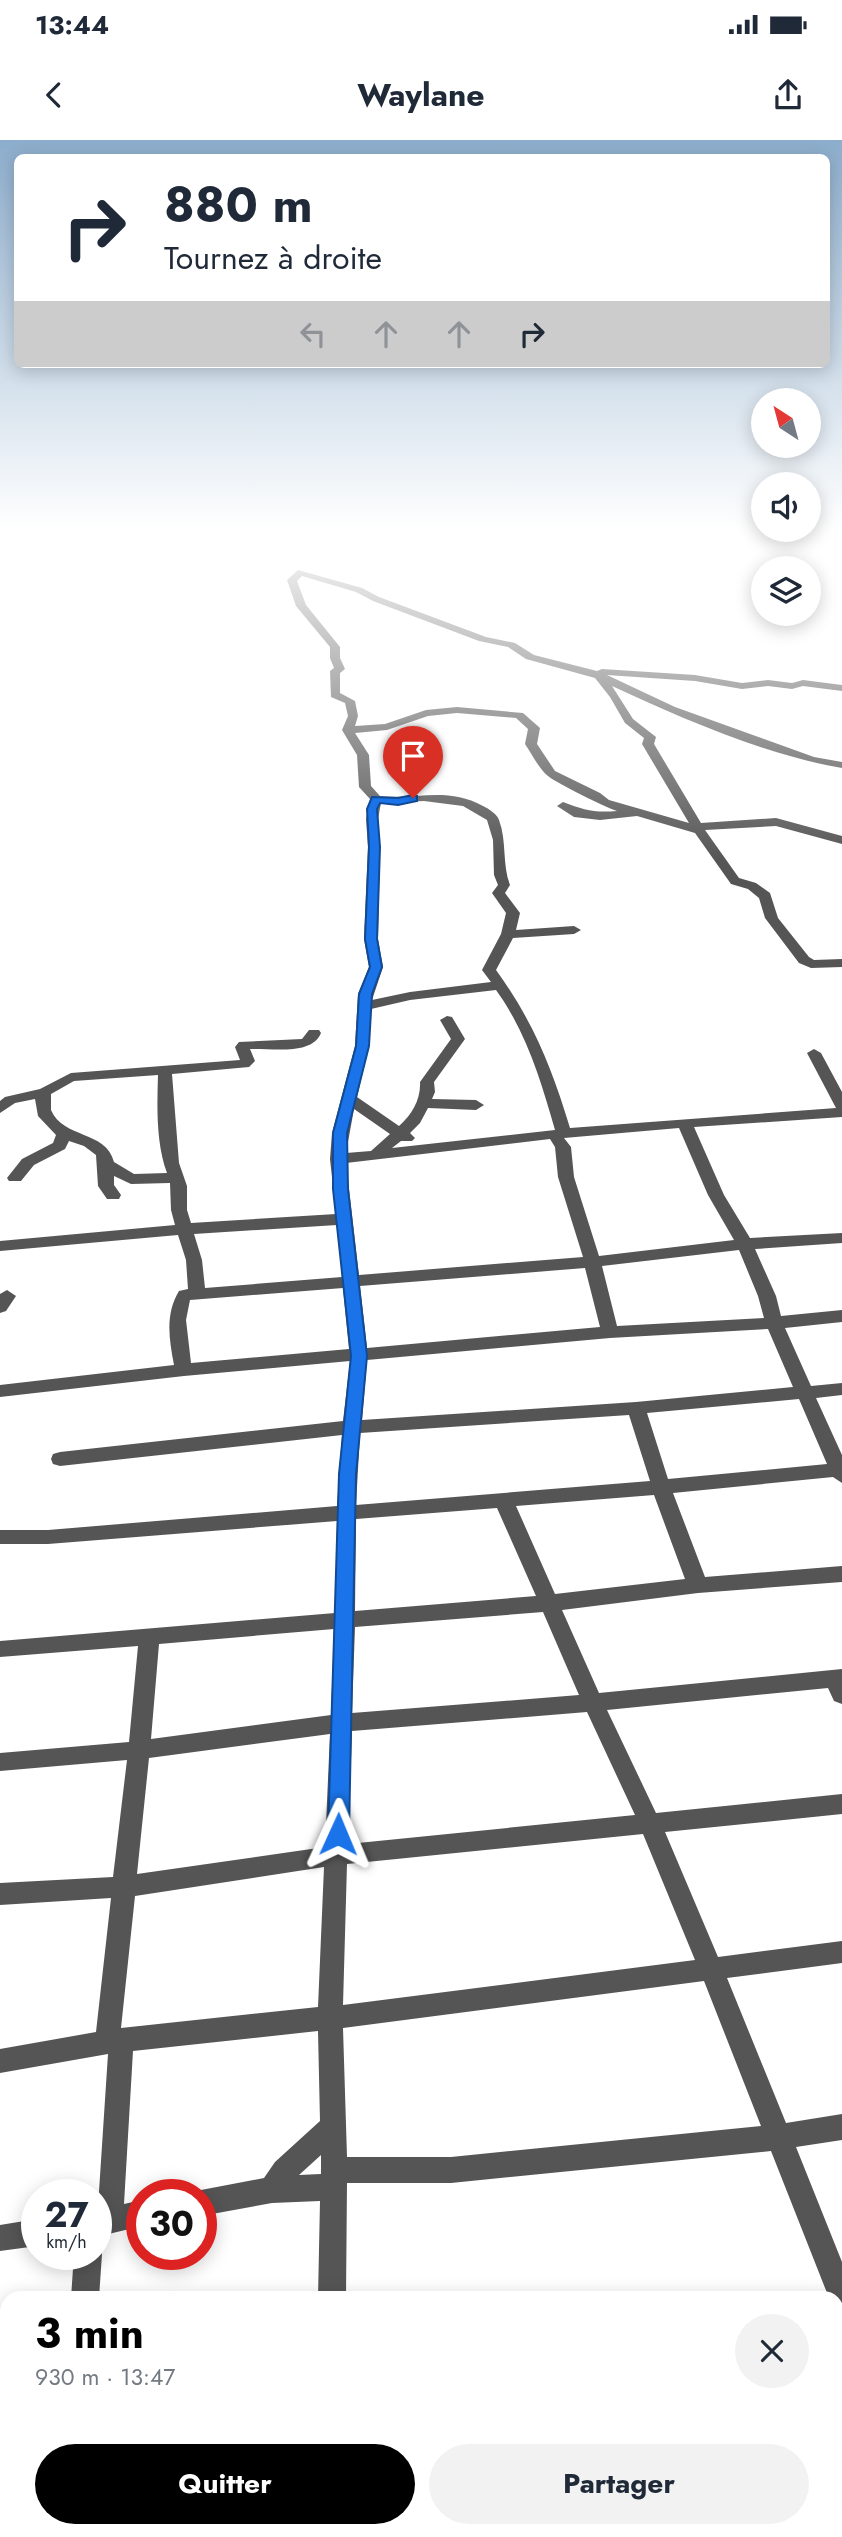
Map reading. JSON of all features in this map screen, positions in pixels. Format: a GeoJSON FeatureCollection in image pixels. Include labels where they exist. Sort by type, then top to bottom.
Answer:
{"type":"FeatureCollection","features":[{"type":"Feature","properties":{"kind":"street"},"geometry":{"type":"LineString","coordinates":[[328,638],[335,647],[335,657],[340,669],[334,672],[337,681],[333,692],[350,701],[352,706],[349,712],[354,716],[350,727],[363,755],[365,787],[376,799],[390,802],[436,798],[470,804],[493,819],[494,831],[499,837],[500,877],[504,885],[499,890],[499,896],[513,913],[508,934],[489,969],[545,1069],[563,1147],[566,1177],[610,1332]]}},
{"type":"Feature","properties":{"kind":"street"},"geometry":{"type":"LineString","coordinates":[[480,638],[511,645],[530,657],[595,674],[664,706],[812,760],[842,765]]}},
{"type":"Feature","properties":{"kind":"street"},"geometry":{"type":"LineString","coordinates":[[595,674],[610,671],[695,678],[742,686],[807,683],[842,688]]}},
{"type":"Feature","properties":{"kind":"street"},"geometry":{"type":"LineString","coordinates":[[595,674],[607,684],[629,721],[650,737],[648,744],[698,829],[735,881],[752,886],[765,896],[772,918],[804,960],[811,964],[842,963]]}},
{"type":"Feature","properties":{"kind":"street"},"geometry":{"type":"LineString","coordinates":[[350,727],[387,727],[396,722],[440,711],[519,715],[534,727],[531,744],[551,773],[596,795],[606,803],[698,829],[776,822],[842,840]]}},
{"type":"Feature","properties":{"kind":"street"},"geometry":{"type":"LineString","coordinates":[[358,743],[366,728]]}},
{"type":"Feature","properties":{"kind":"street"},"geometry":{"type":"LineString","coordinates":[[332,2291],[334,2178],[330,2018],[338,1855],[346,1514],[350,1427],[359,1356],[338,1159],[340,1133],[362,1046],[368,983],[376,967],[371,939],[374,847],[372,809],[376,799]]}},
{"type":"Feature","properties":{"kind":"street"},"geometry":{"type":"LineString","coordinates":[[563,806],[574,813],[600,816],[637,812]]}},
{"type":"Feature","properties":{"kind":"street"},"geometry":{"type":"LineString","coordinates":[[508,934],[574,930]]}},
{"type":"Feature","properties":{"kind":"street"},"geometry":{"type":"LineString","coordinates":[[365,1006],[410,996],[500,985]]}},
{"type":"Feature","properties":{"kind":"street"},"geometry":{"type":"LineString","coordinates":[[374,1156],[415,1120],[428,1092],[427,1082],[457,1039],[447,1020]]}},
{"type":"Feature","properties":{"kind":"street"},"geometry":{"type":"LineString","coordinates":[[0,1108],[10,1100],[45,1092],[71,1077],[244,1063],[248,1061],[242,1047],[244,1045],[304,1042],[311,1040],[314,1033]]}},
{"type":"Feature","properties":{"kind":"street"},"geometry":{"type":"LineString","coordinates":[[814,1053],[842,1106]]}},
{"type":"Feature","properties":{"kind":"street"},"geometry":{"type":"LineString","coordinates":[[165,1068],[166,1127],[170,1138],[171,1163],[179,1186],[179,1209],[195,1267],[197,1293]]}},
{"type":"Feature","properties":{"kind":"street"},"geometry":{"type":"LineString","coordinates":[[45,1092],[41,1106],[43,1114],[64,1134],[78,1137],[100,1150],[107,1165],[106,1186],[113,1195]]}},
{"type":"Feature","properties":{"kind":"street"},"geometry":{"type":"LineString","coordinates":[[349,1099],[428,1149]]}},
{"type":"Feature","properties":{"kind":"street"},"geometry":{"type":"LineString","coordinates":[[424,1103],[476,1105]]}},
{"type":"Feature","properties":{"kind":"street"},"geometry":{"type":"LineString","coordinates":[[338,1159],[559,1134],[842,1112]]}},
{"type":"Feature","properties":{"kind":"street"},"geometry":{"type":"LineString","coordinates":[[0,1537],[48,1537],[346,1514],[841,1471],[774,1323],[745,1244],[716,1195],[685,1123]]}},
{"type":"Feature","properties":{"kind":"street"},"geometry":{"type":"LineString","coordinates":[[15,1178],[29,1162],[60,1146],[64,1134]]}},
{"type":"Feature","properties":{"kind":"street"},"geometry":{"type":"LineString","coordinates":[[107,1165],[131,1179],[176,1178]]}},
{"type":"Feature","properties":{"kind":"street"},"geometry":{"type":"LineString","coordinates":[[0,1246],[186,1229],[344,1219]]}},
{"type":"Feature","properties":{"kind":"street"},"geometry":{"type":"LineString","coordinates":[[184,1370],[179,1350],[179,1301],[185,1294],[592,1262],[745,1244],[842,1238]]}},
{"type":"Feature","properties":{"kind":"street"},"geometry":{"type":"LineString","coordinates":[[1,1390],[184,1370],[610,1332],[774,1323],[842,1316]]}},
{"type":"Feature","properties":{"kind":"street"},"geometry":{"type":"LineString","coordinates":[[179,1350],[194,1361],[230,1366]]}},
{"type":"Feature","properties":{"kind":"street"},"geometry":{"type":"LineString","coordinates":[[60,1459],[350,1427],[636,1408],[842,1389]]}},
{"type":"Feature","properties":{"kind":"street"},"geometry":{"type":"LineString","coordinates":[[636,1408],[660,1488],[698,1585]]}},
{"type":"Feature","properties":{"kind":"street"},"geometry":{"type":"LineString","coordinates":[[504,1500],[593,1703],[650,1824],[711,1968],[840,2291]]}},
{"type":"Feature","properties":{"kind":"street"},"geometry":{"type":"LineString","coordinates":[[0,1649],[550,1603],[698,1585],[842,1574]]}},
{"type":"Feature","properties":{"kind":"street"},"geometry":{"type":"LineString","coordinates":[[106,2179],[123,1888],[149,1635]]}},
{"type":"Feature","properties":{"kind":"street"},"geometry":{"type":"LineString","coordinates":[[0,1762],[139,1750],[341,1723],[839,1684]]}},
{"type":"Feature","properties":{"kind":"street"},"geometry":{"type":"LineString","coordinates":[[0,1894],[123,1888],[338,1855],[842,1804]]}},
{"type":"Feature","properties":{"kind":"street"},"geometry":{"type":"LineString","coordinates":[[0,2061],[114,2041],[330,2018],[842,1952]]}},
{"type":"Feature","properties":{"kind":"street"},"geometry":{"type":"LineString","coordinates":[[272,2190],[284,2171],[332,2127]]}},
{"type":"Feature","properties":{"kind":"street"},"geometry":{"type":"LineString","coordinates":[[217,2200],[334,2178],[451,2170],[779,2137],[842,2127]]}},
{"type":"Feature","properties":{"kind":"street"},"geometry":{"type":"LineString","coordinates":[[0,2238],[21,2235]]}},
{"type":"Feature","properties":{"kind":"street"},"geometry":{"type":"LineString","coordinates":[[85,2291],[87,2270]]}},
{"type":"Feature","properties":{"kind":"route"},"geometry":{"type":"LineString","coordinates":[[338,1834],[347,1474],[359,1356],[338,1159],[341,1150],[340,1133],[362,1046],[365,994],[376,967],[371,939],[374,847],[372,809],[376,799],[398,801],[413,798]]}}]}
